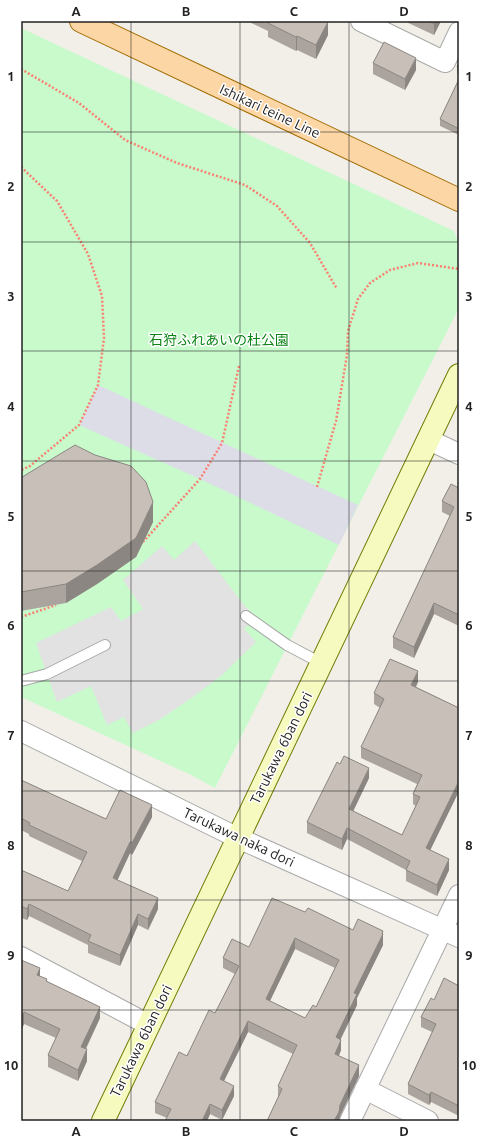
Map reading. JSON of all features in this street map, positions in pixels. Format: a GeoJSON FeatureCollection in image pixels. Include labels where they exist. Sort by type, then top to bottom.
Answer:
{"type":"FeatureCollection","features":[{"type":"Feature","properties":{"kind":"main road","name":"Ishikari teine Line"},"geometry":{"type":"LineString","coordinates":[[81,21],[459,200]]}},
{"type":"Feature","properties":{"kind":"street"},"geometry":{"type":"LineString","coordinates":[[361,21],[445,62],[459,32]]}},
{"type":"Feature","properties":{"kind":"street","name":"Tarukawa 6ban dori"},"geometry":{"type":"LineString","coordinates":[[103,1121],[459,375]]}},
{"type":"Feature","properties":{"kind":"street"},"geometry":{"type":"LineString","coordinates":[[429,440],[459,454]]}},
{"type":"Feature","properties":{"kind":"street","name":"Tarukawa naka dori"},"geometry":{"type":"LineString","coordinates":[[21,731],[238,838],[450,933]]}},
{"type":"Feature","properties":{"kind":"street"},"geometry":{"type":"LineString","coordinates":[[350,1121],[365,1089],[450,933],[459,895]]}},
{"type":"Feature","properties":{"kind":"street"},"geometry":{"type":"LineString","coordinates":[[21,957],[149,1025]]}},
{"type":"Feature","properties":{"kind":"street"},"geometry":{"type":"LineString","coordinates":[[365,1089],[428,1121]]}},
{"type":"Feature","properties":{"kind":"lane"},"geometry":{"type":"LineString","coordinates":[[246,616],[287,645],[321,664]]}},
{"type":"Feature","properties":{"kind":"lane"},"geometry":{"type":"LineString","coordinates":[[21,680],[47,674],[105,645]]}},
{"type":"Feature","properties":{"kind":"path"},"geometry":{"type":"LineString","coordinates":[[21,69],[79,103],[125,140],[177,163],[245,185],[277,206],[310,243],[337,289]]}},
{"type":"Feature","properties":{"kind":"path"},"geometry":{"type":"LineString","coordinates":[[21,168],[26,170],[57,201],[88,254],[102,296],[104,338],[98,385],[79,425],[30,466],[21,470]]}},
{"type":"Feature","properties":{"kind":"path"},"geometry":{"type":"LineString","coordinates":[[317,487],[336,421],[347,355],[348,331],[358,299],[370,283],[390,270],[418,264],[459,269]]}},
{"type":"Feature","properties":{"kind":"path"},"geometry":{"type":"LineString","coordinates":[[142,543],[200,479],[222,443],[239,366]]}},
{"type":"Feature","properties":{"kind":"path"},"geometry":{"type":"LineString","coordinates":[[30,466],[34,472]]}},
{"type":"Feature","properties":{"kind":"path"},"geometry":{"type":"LineString","coordinates":[[21,617],[58,604]]}},
{"type":"Feature","properties":{"kind":"green space","name":"石狩ふれあいの杜公園"},"geometry":{"type":"Polygon","coordinates":[[[21,28],[454,231],[459,244],[459,308],[215,788],[191,775],[21,697],[21,28]]]}},
{"type":"Feature","properties":{"kind":"shaded area"},"geometry":{"type":"Polygon","coordinates":[[[98,385],[358,505],[339,545],[200,479],[79,425],[98,385]]]}},
{"type":"Feature","properties":{"kind":"shaded area"},"geometry":{"type":"Polygon","coordinates":[[[195,541],[244,605],[256,618],[244,629],[256,642],[221,676],[190,699],[159,720],[133,733],[124,717],[107,725],[91,686],[57,702],[36,643],[111,607],[121,621],[143,609],[123,580],[162,546],[174,560],[195,541]]]}},
{"type":"Feature","properties":{"kind":"building"},"geometry":{"type":"Polygon","coordinates":[[[269,21],[328,22],[316,45],[268,23],[269,21]]]}},
{"type":"Feature","properties":{"kind":"building"},"geometry":{"type":"Polygon","coordinates":[[[428,21],[435,21],[434,24],[428,21]]]}},
{"type":"Feature","properties":{"kind":"building"},"geometry":{"type":"Polygon","coordinates":[[[384,42],[416,58],[405,79],[373,63],[384,42]]]}},
{"type":"Feature","properties":{"kind":"building"},"geometry":{"type":"Polygon","coordinates":[[[459,79],[459,129],[440,119],[459,79]]]}},
{"type":"Feature","properties":{"kind":"building"},"geometry":{"type":"Polygon","coordinates":[[[75,445],[95,455],[131,466],[146,482],[153,502],[136,538],[97,565],[66,584],[21,592],[21,478],[75,445]]]}},
{"type":"Feature","properties":{"kind":"building"},"geometry":{"type":"Polygon","coordinates":[[[451,484],[459,488],[459,615],[434,603],[414,647],[393,637],[454,507],[442,501],[451,484]]]}},
{"type":"Feature","properties":{"kind":"building"},"geometry":{"type":"Polygon","coordinates":[[[390,659],[418,671],[411,685],[459,708],[459,781],[426,848],[449,859],[437,885],[406,870],[410,861],[347,828],[342,839],[307,822],[337,762],[340,764],[344,756],[369,768],[349,809],[402,835],[420,797],[413,794],[422,775],[361,747],[384,699],[374,693],[390,659]]]}},
{"type":"Feature","properties":{"kind":"building"},"geometry":{"type":"Polygon","coordinates":[[[21,780],[106,819],[120,790],[152,805],[132,843],[130,842],[113,878],[158,898],[148,919],[138,914],[120,955],[88,941],[91,935],[29,904],[27,909],[21,906],[21,870],[68,891],[87,852],[29,825],[30,823],[21,818],[21,780]]]}},
{"type":"Feature","properties":{"kind":"building"},"geometry":{"type":"Polygon","coordinates":[[[272,898],[305,912],[308,908],[353,930],[358,919],[383,931],[383,934],[354,993],[357,994],[336,1037],[341,1040],[335,1054],[359,1065],[334,1121],[267,1121],[282,1089],[278,1086],[297,1045],[248,1021],[220,1079],[234,1086],[222,1110],[210,1104],[202,1121],[165,1121],[171,1109],[155,1102],[179,1052],[187,1056],[209,1010],[215,1013],[239,966],[223,958],[232,939],[249,947],[272,898]],[[295,938],[266,999],[305,1018],[313,1005],[316,1007],[339,960],[295,938]]]}},
{"type":"Feature","properties":{"kind":"building"},"geometry":{"type":"Polygon","coordinates":[[[21,960],[40,968],[37,975],[47,979],[46,981],[100,1007],[81,1047],[87,1049],[78,1070],[48,1055],[60,1029],[24,1012],[21,1019],[21,960]]]}},
{"type":"Feature","properties":{"kind":"building"},"geometry":{"type":"Polygon","coordinates":[[[444,978],[459,986],[459,1106],[431,1092],[429,1095],[408,1084],[436,1024],[421,1017],[431,998],[434,1000],[444,978]]]}}]}
